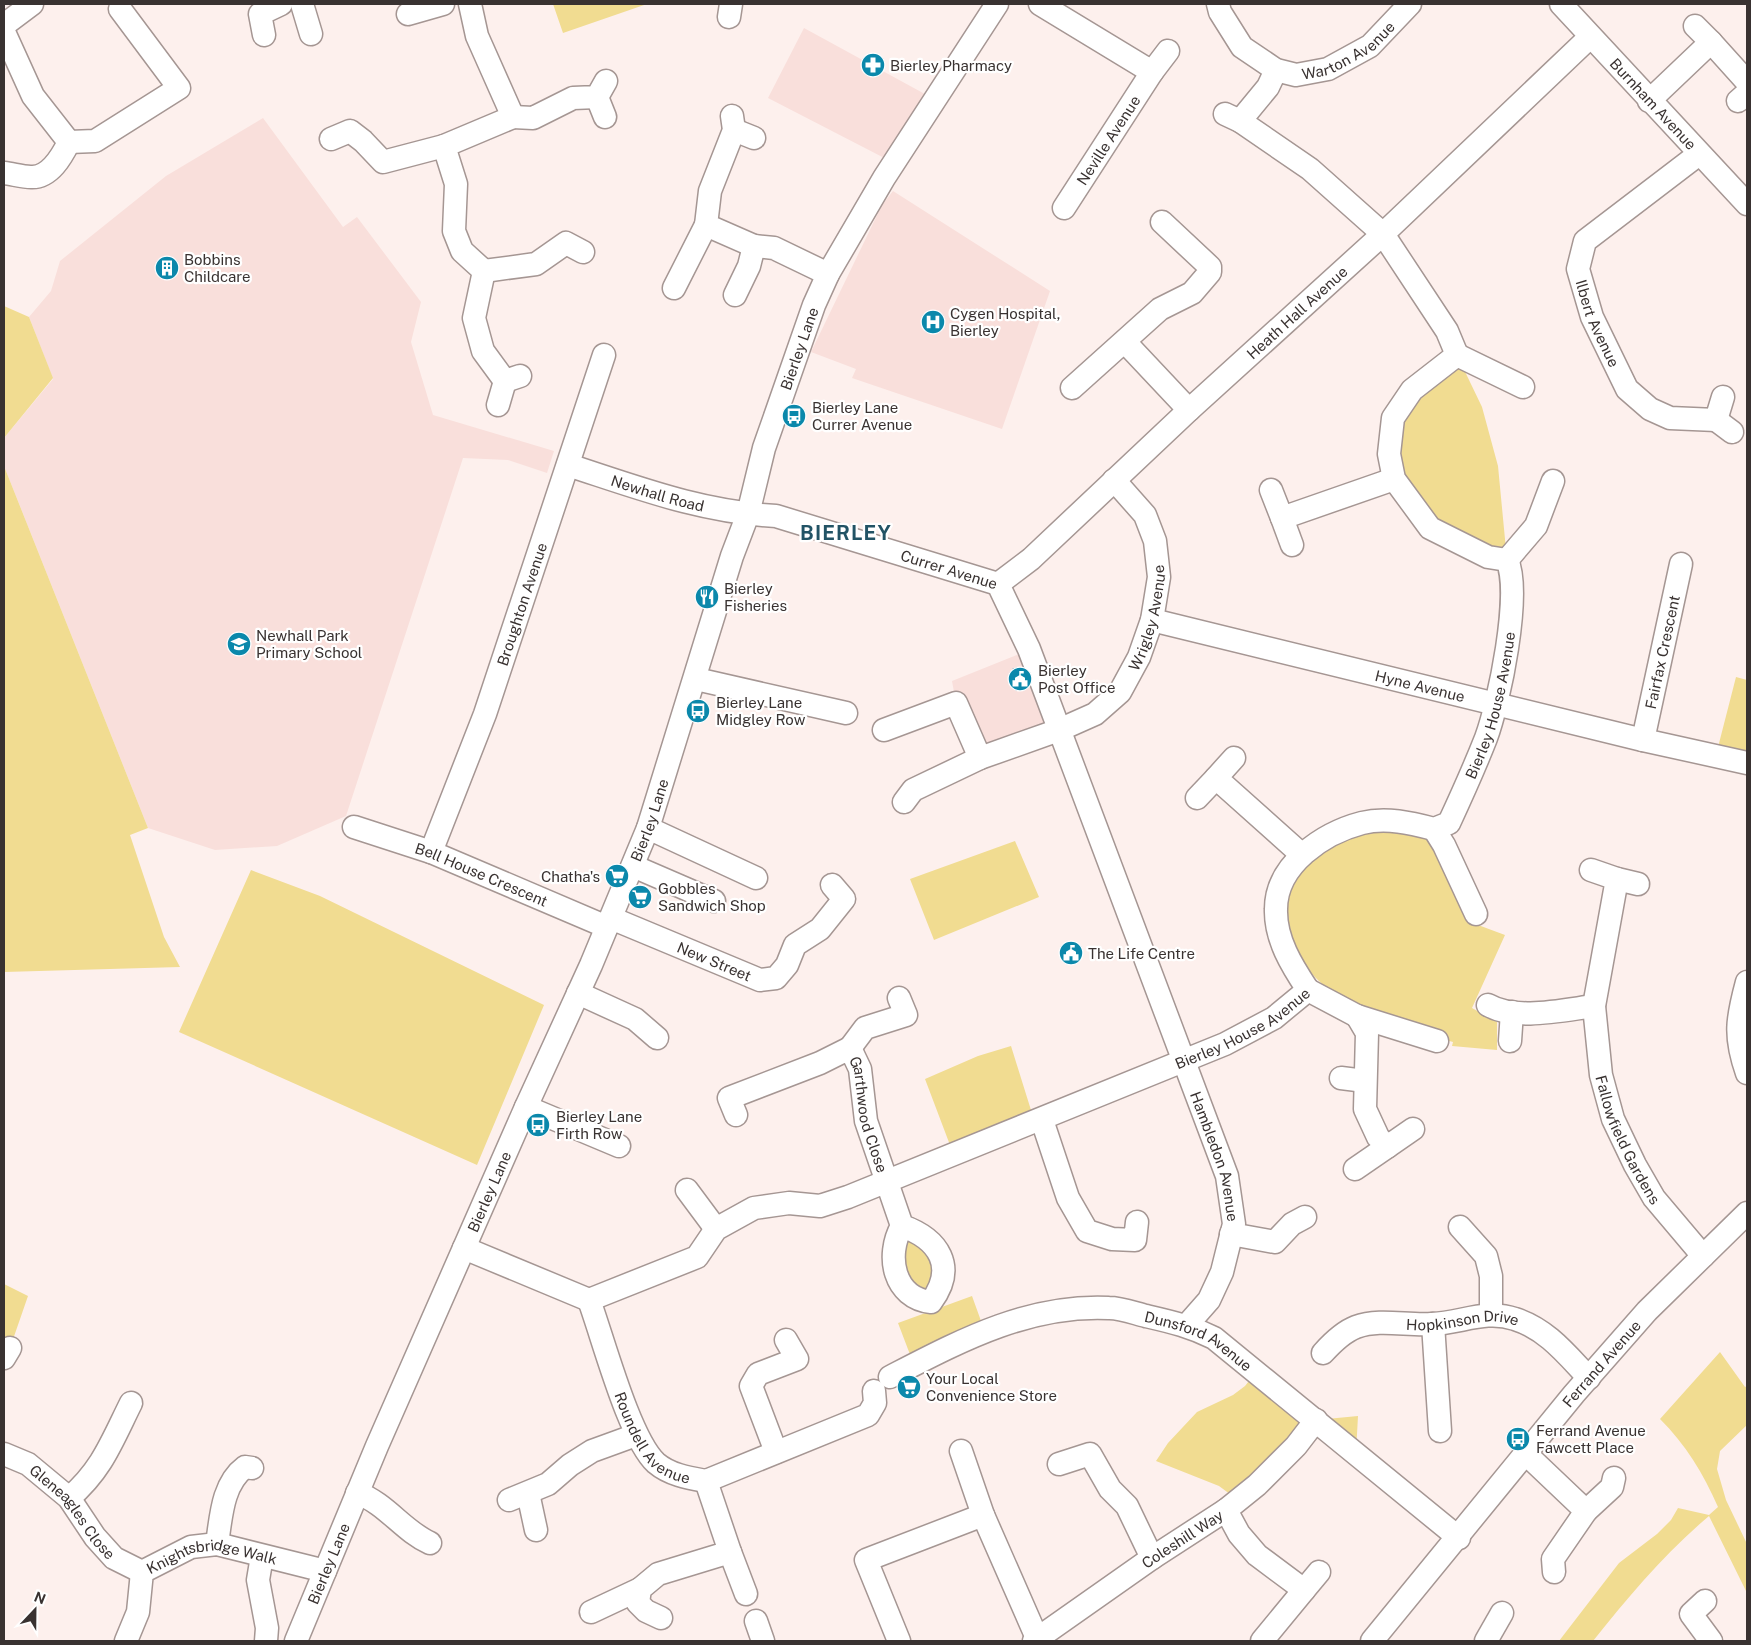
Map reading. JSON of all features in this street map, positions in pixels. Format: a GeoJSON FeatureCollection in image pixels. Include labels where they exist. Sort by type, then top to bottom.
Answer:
{"type":"FeatureCollection","features":[{"type":"Feature","properties":{"kind":"street"},"geometry":{"type":"LineString","coordinates":[[4,26],[32,4]]}},
{"type":"Feature","properties":{"kind":"street"},"geometry":{"type":"LineString","coordinates":[[264,35],[260,14],[281,4]]}},
{"type":"Feature","properties":{"kind":"street"},"geometry":{"type":"LineString","coordinates":[[302,4],[311,34]]}},
{"type":"Feature","properties":{"kind":"street"},"geometry":{"type":"LineString","coordinates":[[408,14],[443,4]]}},
{"type":"Feature","properties":{"kind":"street"},"geometry":{"type":"LineString","coordinates":[[470,4],[477,36],[513,117]]}},
{"type":"Feature","properties":{"kind":"street","name":"Bierley Lane"},"geometry":{"type":"LineString","coordinates":[[296,1641],[357,1493],[578,993],[648,828],[696,678],[732,556],[748,514],[764,448],[814,305],[828,274],[884,178],[997,4]]}},
{"type":"Feature","properties":{"kind":"street"},"geometry":{"type":"LineString","coordinates":[[1040,4],[1152,72],[1168,51]]}},
{"type":"Feature","properties":{"kind":"street","name":"Warton Avenue"},"geometry":{"type":"LineString","coordinates":[[1218,4],[1220,12],[1242,47],[1276,70],[1296,75],[1328,69],[1370,46],[1410,4]]}},
{"type":"Feature","properties":{"kind":"street","name":"Burnham Avenue"},"geometry":{"type":"LineString","coordinates":[[1561,4],[1649,101],[1747,204]]}},
{"type":"Feature","properties":{"kind":"street"},"geometry":{"type":"LineString","coordinates":[[69,142],[95,141],[179,88],[117,5]]}},
{"type":"Feature","properties":{"kind":"street"},"geometry":{"type":"LineString","coordinates":[[1695,26],[1711,42],[1744,92]]}},
{"type":"Feature","properties":{"kind":"street"},"geometry":{"type":"LineString","coordinates":[[4,32],[33,96],[69,142]]}},
{"type":"Feature","properties":{"kind":"street","name":"Heath Hall Avenue"},"geometry":{"type":"LineString","coordinates":[[998,584],[1031,559],[1189,410],[1382,234],[1590,37]]}},
{"type":"Feature","properties":{"kind":"street"},"geometry":{"type":"LineString","coordinates":[[1649,101],[1711,42]]}},
{"type":"Feature","properties":{"kind":"street"},"geometry":{"type":"LineString","coordinates":[[1276,70],[1268,87],[1232,118],[1310,169],[1382,234],[1448,331],[1457,355],[1523,387]]}},
{"type":"Feature","properties":{"kind":"street","name":"Neville Avenue"},"geometry":{"type":"LineString","coordinates":[[1064,208],[1152,72]]}},
{"type":"Feature","properties":{"kind":"street"},"geometry":{"type":"LineString","coordinates":[[343,130],[363,141],[383,162],[444,146],[513,117],[533,118],[573,98],[603,98]]}},
{"type":"Feature","properties":{"kind":"street"},"geometry":{"type":"LineString","coordinates":[[674,288],[706,225],[710,191],[733,123],[754,138]]}},
{"type":"Feature","properties":{"kind":"street"},"geometry":{"type":"LineString","coordinates":[[4,173],[28,177],[39,176],[60,161],[69,142]]}},
{"type":"Feature","properties":{"kind":"street"},"geometry":{"type":"LineString","coordinates":[[444,146],[456,184],[454,231],[462,251],[484,271],[536,264],[566,243],[583,252]]}},
{"type":"Feature","properties":{"kind":"street","name":"Ilbert Avenue"},"geometry":{"type":"LineString","coordinates":[[1699,154],[1585,241],[1578,269],[1592,317],[1627,389],[1650,410],[1670,418],[1724,426],[1723,397]]}},
{"type":"Feature","properties":{"kind":"street"},"geometry":{"type":"LineString","coordinates":[[1072,388],[1160,310],[1192,293],[1210,272],[1210,267],[1162,222]]}},
{"type":"Feature","properties":{"kind":"street"},"geometry":{"type":"LineString","coordinates":[[706,225],[754,246],[774,248],[828,274]]}},
{"type":"Feature","properties":{"kind":"street"},"geometry":{"type":"LineString","coordinates":[[735,295],[749,266],[754,246]]}},
{"type":"Feature","properties":{"kind":"street"},"geometry":{"type":"LineString","coordinates":[[484,271],[474,318],[483,351],[513,378],[498,405]]}},
{"type":"Feature","properties":{"kind":"street"},"geometry":{"type":"LineString","coordinates":[[1125,342],[1189,410]]}},
{"type":"Feature","properties":{"kind":"street","name":"Broughton Avenue"},"geometry":{"type":"LineString","coordinates":[[431,852],[486,714],[604,355]]}},
{"type":"Feature","properties":{"kind":"street"},"geometry":{"type":"LineString","coordinates":[[1457,355],[1412,390],[1393,418],[1389,454],[1394,479],[1412,507],[1430,528],[1488,557],[1507,560],[1536,526],[1553,481]]}},
{"type":"Feature","properties":{"kind":"street","name":"Newhall Road"},"geometry":{"type":"LineString","coordinates":[[568,464],[682,502],[748,514]]}},
{"type":"Feature","properties":{"kind":"street"},"geometry":{"type":"LineString","coordinates":[[1282,518],[1394,479]]}},
{"type":"Feature","properties":{"kind":"street","name":"Wrigley Avenue"},"geometry":{"type":"LineString","coordinates":[[904,802],[913,790],[980,758],[1060,730],[1095,714],[1120,692],[1139,657],[1152,620],[1159,577],[1155,541],[1145,514],[1114,480]]}},
{"type":"Feature","properties":{"kind":"street"},"geometry":{"type":"LineString","coordinates":[[1271,490],[1292,545]]}},
{"type":"Feature","properties":{"kind":"street","name":"Currer Avenue"},"geometry":{"type":"LineString","coordinates":[[748,514],[776,516],[998,584],[1029,650],[1060,730]]}},
{"type":"Feature","properties":{"kind":"street","name":"Bierley House Avenue"},"geometry":{"type":"LineString","coordinates":[[589,1300],[697,1257],[716,1229],[754,1208],[789,1203],[820,1206],[888,1181],[953,1153],[1042,1120],[1066,1107],[1184,1062],[1274,1018],[1308,990],[1289,961],[1280,934],[1276,908],[1281,883],[1301,854],[1334,835],[1363,823],[1408,822],[1434,829],[1449,823],[1486,737],[1495,703],[1511,622],[1512,570],[1507,560]]}},
{"type":"Feature","properties":{"kind":"street","name":"Fairfax Crescent"},"geometry":{"type":"LineString","coordinates":[[1643,740],[1681,564]]}},
{"type":"Feature","properties":{"kind":"street","name":"Hyne Avenue"},"geometry":{"type":"LineString","coordinates":[[1152,620],[1643,740],[1747,762]]}},
{"type":"Feature","properties":{"kind":"street"},"geometry":{"type":"LineString","coordinates":[[696,678],[846,713]]}},
{"type":"Feature","properties":{"kind":"street"},"geometry":{"type":"LineString","coordinates":[[884,730],[955,698],[980,758]]}},
{"type":"Feature","properties":{"kind":"street","name":"Hambledon Avenue"},"geometry":{"type":"LineString","coordinates":[[1060,730],[1227,1176],[1234,1224],[1222,1272],[1210,1300],[1187,1325]]}},
{"type":"Feature","properties":{"kind":"street"},"geometry":{"type":"LineString","coordinates":[[1197,798],[1234,758]]}},
{"type":"Feature","properties":{"kind":"street"},"geometry":{"type":"LineString","coordinates":[[1216,778],[1301,854]]}},
{"type":"Feature","properties":{"kind":"street","name":"Bell House Crescent"},"geometry":{"type":"LineString","coordinates":[[354,827],[431,852],[609,922]]}},
{"type":"Feature","properties":{"kind":"street"},"geometry":{"type":"LineString","coordinates":[[648,828],[750,871]]}},
{"type":"Feature","properties":{"kind":"street"},"geometry":{"type":"LineString","coordinates":[[1434,829],[1444,845],[1476,914]]}},
{"type":"Feature","properties":{"kind":"street"},"geometry":{"type":"LineString","coordinates":[[633,866],[714,902]]}},
{"type":"Feature","properties":{"kind":"street","name":"Fallowfield Gardens"},"geometry":{"type":"LineString","coordinates":[[1591,870],[1627,881],[1594,1006],[1601,1075],[1613,1119],[1654,1198],[1703,1256]]}},
{"type":"Feature","properties":{"kind":"street","name":"New Street"},"geometry":{"type":"LineString","coordinates":[[609,922],[760,980],[776,978],[787,966],[795,945],[820,929],[845,899]]}},
{"type":"Feature","properties":{"kind":"street"},"geometry":{"type":"LineString","coordinates":[[1747,982],[1738,1015],[1738,1049],[1747,1073]]}},
{"type":"Feature","properties":{"kind":"street"},"geometry":{"type":"LineString","coordinates":[[1308,990],[1357,1016],[1437,1041]]}},
{"type":"Feature","properties":{"kind":"street"},"geometry":{"type":"LineString","coordinates":[[578,993],[635,1019],[657,1038]]}},
{"type":"Feature","properties":{"kind":"street"},"geometry":{"type":"LineString","coordinates":[[1488,1005],[1500,1012],[1542,1013],[1594,1006]]}},
{"type":"Feature","properties":{"kind":"street","name":"Garthwood Close"},"geometry":{"type":"LineString","coordinates":[[736,1115],[729,1098],[820,1063],[850,1048],[865,1028],[909,1011]]}},
{"type":"Feature","properties":{"kind":"street"},"geometry":{"type":"LineString","coordinates":[[1510,1040],[1512,1012]]}},
{"type":"Feature","properties":{"kind":"street"},"geometry":{"type":"LineString","coordinates":[[1357,1016],[1367,1033],[1365,1109],[1378,1137],[1387,1147]]}},
{"type":"Feature","properties":{"kind":"street","name":"Garthwood Close"},"geometry":{"type":"LineString","coordinates":[[850,1048],[860,1069],[866,1121],[902,1226]]}},
{"type":"Feature","properties":{"kind":"street"},"geometry":{"type":"LineString","coordinates":[[1341,1078],[1365,1081]]}},
{"type":"Feature","properties":{"kind":"street"},"geometry":{"type":"LineString","coordinates":[[526,1108],[619,1146]]}},
{"type":"Feature","properties":{"kind":"street"},"geometry":{"type":"LineString","coordinates":[[1042,1120],[1068,1198],[1087,1231],[1112,1239],[1135,1240],[1137,1222]]}},
{"type":"Feature","properties":{"kind":"street"},"geometry":{"type":"LineString","coordinates":[[1355,1169],[1413,1129]]}},
{"type":"Feature","properties":{"kind":"street"},"geometry":{"type":"LineString","coordinates":[[687,1190],[716,1229]]}},
{"type":"Feature","properties":{"kind":"street"},"geometry":{"type":"LineString","coordinates":[[1231,1234],[1276,1251],[1292,1224],[1305,1217]]}},
{"type":"Feature","properties":{"kind":"street","name":"Ferrand Avenue"},"geometry":{"type":"LineString","coordinates":[[1374,1641],[1526,1454],[1646,1312],[1703,1256],[1744,1223]]}},
{"type":"Feature","properties":{"kind":"street"},"geometry":{"type":"LineString","coordinates":[[1460,1226],[1486,1256],[1491,1276],[1491,1313]]}},
{"type":"Feature","properties":{"kind":"street"},"geometry":{"type":"LineString","coordinates":[[464,1248],[589,1300]]}},
{"type":"Feature","properties":{"kind":"street","name":"Roundell Avenue"},"geometry":{"type":"LineString","coordinates":[[589,1300],[636,1436],[656,1463],[683,1477],[706,1481],[868,1415],[882,1384]]}},
{"type":"Feature","properties":{"kind":"street","name":"Dunsford Avenue"},"geometry":{"type":"LineString","coordinates":[[882,1384],[947,1348],[1021,1317],[1063,1308],[1110,1308],[1187,1325],[1214,1338],[1458,1538]]}},
{"type":"Feature","properties":{"kind":"street","name":"Hopkinson Drive"},"geometry":{"type":"LineString","coordinates":[[1324,1353],[1333,1341],[1355,1327],[1383,1322],[1433,1324],[1491,1313],[1516,1319],[1548,1335],[1589,1378]]}},
{"type":"Feature","properties":{"kind":"street"},"geometry":{"type":"LineString","coordinates":[[1433,1324],[1440,1431]]}},
{"type":"Feature","properties":{"kind":"street"},"geometry":{"type":"LineString","coordinates":[[776,1452],[751,1386],[758,1374],[797,1359],[786,1340]]}},
{"type":"Feature","properties":{"kind":"street"},"geometry":{"type":"LineString","coordinates":[[69,1498],[86,1483],[98,1468],[131,1403]]}},
{"type":"Feature","properties":{"kind":"street","name":"Coleshill Way"},"geometry":{"type":"LineString","coordinates":[[1036,1640],[1152,1558],[1226,1510],[1257,1485],[1296,1446],[1316,1420]]}},
{"type":"Feature","properties":{"kind":"street"},"geometry":{"type":"LineString","coordinates":[[536,1530],[518,1496],[548,1484],[570,1465],[592,1451],[636,1436]]}},
{"type":"Feature","properties":{"kind":"street"},"geometry":{"type":"LineString","coordinates":[[1059,1464],[1096,1448],[1110,1489],[1127,1506],[1152,1558]]}},
{"type":"Feature","properties":{"kind":"street"},"geometry":{"type":"LineString","coordinates":[[961,1451],[984,1515],[1036,1640]]}},
{"type":"Feature","properties":{"kind":"street","name":"Gleneagles Close"},"geometry":{"type":"LineString","coordinates":[[4,1454],[28,1464],[69,1498],[95,1537],[114,1558],[142,1572]]}},
{"type":"Feature","properties":{"kind":"street"},"geometry":{"type":"LineString","coordinates":[[1526,1454],[1586,1511]]}},
{"type":"Feature","properties":{"kind":"street"},"geometry":{"type":"LineString","coordinates":[[217,1544],[222,1510],[230,1486],[238,1472],[246,1467],[252,1468]]}},
{"type":"Feature","properties":{"kind":"street"},"geometry":{"type":"LineString","coordinates":[[706,1481],[746,1594]]}},
{"type":"Feature","properties":{"kind":"street"},"geometry":{"type":"LineString","coordinates":[[1547,1564],[1586,1511],[1616,1484]]}},
{"type":"Feature","properties":{"kind":"street"},"geometry":{"type":"LineString","coordinates":[[357,1493],[371,1498],[420,1539],[430,1543]]}},
{"type":"Feature","properties":{"kind":"street"},"geometry":{"type":"LineString","coordinates":[[1226,1510],[1239,1534],[1258,1555],[1304,1590]]}},
{"type":"Feature","properties":{"kind":"street"},"geometry":{"type":"LineString","coordinates":[[899,1641],[866,1560],[984,1515]]}},
{"type":"Feature","properties":{"kind":"street","name":"Knightsbridge Walk"},"geometry":{"type":"LineString","coordinates":[[126,1641],[138,1612],[142,1572],[190,1547],[217,1544],[325,1571]]}},
{"type":"Feature","properties":{"kind":"street"},"geometry":{"type":"LineString","coordinates":[[591,1612],[640,1589],[658,1574],[730,1552]]}},
{"type":"Feature","properties":{"kind":"street"},"geometry":{"type":"LineString","coordinates":[[262,1556],[258,1580],[267,1628],[266,1641]]}},
{"type":"Feature","properties":{"kind":"street"},"geometry":{"type":"LineString","coordinates":[[1262,1641],[1319,1572]]}},
{"type":"Feature","properties":{"kind":"street"},"geometry":{"type":"LineString","coordinates":[[640,1589],[638,1603],[646,1611],[661,1618]]}},
{"type":"Feature","properties":{"kind":"street"},"geometry":{"type":"LineString","coordinates":[[1705,1601],[1691,1614],[1711,1641]]}},
{"type":"Feature","properties":{"kind":"street"},"geometry":{"type":"LineString","coordinates":[[1487,1641],[1502,1613]]}},
{"type":"Feature","properties":{"kind":"shaded area"},"geometry":{"type":"Polygon","coordinates":[[[553,4],[647,4],[563,33],[553,4]]]}},
{"type":"Feature","properties":{"kind":"shaded area"},"geometry":{"type":"Polygon","coordinates":[[[804,28],[934,99],[894,163],[768,98],[804,28]]]}},
{"type":"Feature","properties":{"kind":"shaded area","name":"Newhall Park Primary School"},"geometry":{"type":"Polygon","coordinates":[[[263,118],[343,227],[357,217],[421,302],[411,342],[433,415],[554,451],[547,473],[508,460],[463,458],[346,816],[277,846],[215,850],[148,828],[4,466],[4,438],[53,379],[29,317],[51,291],[60,261],[166,176],[263,118]]]}},
{"type":"Feature","properties":{"kind":"shaded area","name":"Cygen Hospital, Bierley"},"geometry":{"type":"Polygon","coordinates":[[[893,191],[1050,291],[1002,429],[852,378],[856,369],[811,352],[882,205],[893,191]]]}},
{"type":"Feature","properties":{"kind":"shaded area"},"geometry":{"type":"Polygon","coordinates":[[[4,306],[29,317],[53,378],[4,438],[4,306]]]}},
{"type":"Feature","properties":{"kind":"shaded area"},"geometry":{"type":"Polygon","coordinates":[[[1457,355],[1482,407],[1498,466],[1507,560],[1456,543],[1394,479],[1393,418],[1457,355]]]}},
{"type":"Feature","properties":{"kind":"shaded area"},"geometry":{"type":"Polygon","coordinates":[[[4,466],[148,828],[130,835],[164,937],[180,967],[4,972],[4,466]]]}},
{"type":"Feature","properties":{"kind":"shaded area"},"geometry":{"type":"Polygon","coordinates":[[[1029,650],[1059,730],[980,758],[956,703],[952,681],[1029,650]]]}},
{"type":"Feature","properties":{"kind":"shaded area"},"geometry":{"type":"Polygon","coordinates":[[[1736,677],[1747,680],[1747,763],[1716,755],[1736,677]]]}},
{"type":"Feature","properties":{"kind":"shaded area"},"geometry":{"type":"Polygon","coordinates":[[[1377,830],[1421,835],[1432,842],[1470,922],[1505,935],[1472,1008],[1497,1022],[1497,1050],[1452,1046],[1453,1042],[1404,1025],[1342,997],[1319,981],[1308,970],[1300,956],[1288,925],[1288,893],[1293,878],[1302,865],[1317,853],[1337,843],[1377,830]]]}},
{"type":"Feature","properties":{"kind":"shaded area"},"geometry":{"type":"Polygon","coordinates":[[[1015,841],[1039,897],[934,940],[910,879],[1015,841]]]}},
{"type":"Feature","properties":{"kind":"shaded area"},"geometry":{"type":"Polygon","coordinates":[[[251,870],[320,896],[544,1005],[477,1165],[179,1032],[251,870]]]}},
{"type":"Feature","properties":{"kind":"shaded area"},"geometry":{"type":"Polygon","coordinates":[[[1011,1046],[1035,1123],[953,1153],[925,1079],[978,1056],[1011,1046]]]}},
{"type":"Feature","properties":{"kind":"shaded area"},"geometry":{"type":"Polygon","coordinates":[[[898,1233],[943,1263],[922,1301],[893,1253],[898,1233]]]}},
{"type":"Feature","properties":{"kind":"shaded area"},"geometry":{"type":"Polygon","coordinates":[[[4,1284],[28,1296],[10,1348],[4,1358],[4,1284]]]}},
{"type":"Feature","properties":{"kind":"shaded area"},"geometry":{"type":"Polygon","coordinates":[[[972,1296],[985,1332],[914,1365],[898,1323],[972,1296]]]}},
{"type":"Feature","properties":{"kind":"shaded area"},"geometry":{"type":"Polygon","coordinates":[[[1720,1352],[1745,1387],[1747,1386],[1747,1425],[1720,1451],[1717,1469],[1726,1500],[1747,1544],[1747,1593],[1709,1516],[1648,1575],[1593,1641],[1559,1641],[1619,1563],[1657,1534],[1671,1520],[1678,1508],[1709,1515],[1718,1507],[1693,1460],[1660,1419],[1720,1352]]]}},
{"type":"Feature","properties":{"kind":"shaded area"},"geometry":{"type":"Polygon","coordinates":[[[1256,1372],[1316,1420],[1238,1500],[1219,1486],[1156,1461],[1168,1443],[1197,1412],[1233,1395],[1245,1386],[1256,1372]]]}},
{"type":"Feature","properties":{"kind":"shaded area"},"geometry":{"type":"Polygon","coordinates":[[[1358,1416],[1356,1452],[1316,1420],[1358,1416]]]}},
{"type":"Feature","properties":{"kind":"place","name":"Bierley Pharmacy"},"geometry":{"type":"Point","coordinates":[873,65]}},
{"type":"Feature","properties":{"kind":"place","name":"Bobbins Childcare"},"geometry":{"type":"Point","coordinates":[167,268]}},
{"type":"Feature","properties":{"kind":"place","name":"Cygen Hospital, Bierley"},"geometry":{"type":"Point","coordinates":[933,322]}},
{"type":"Feature","properties":{"kind":"place","name":"Bierley Lane Currer Avenue"},"geometry":{"type":"Point","coordinates":[794,416]}},
{"type":"Feature","properties":{"kind":"place","name":"Bierley Fisheries"},"geometry":{"type":"Point","coordinates":[707,597]}},
{"type":"Feature","properties":{"kind":"place","name":"Newhall Park Primary School"},"geometry":{"type":"Point","coordinates":[239,644]}},
{"type":"Feature","properties":{"kind":"place","name":"Bierley Post Office"},"geometry":{"type":"Point","coordinates":[1020,679]}},
{"type":"Feature","properties":{"kind":"place","name":"Bierley Lane Midgley Row"},"geometry":{"type":"Point","coordinates":[698,711]}},
{"type":"Feature","properties":{"kind":"place","name":"Chatha's"},"geometry":{"type":"Point","coordinates":[617,876]}},
{"type":"Feature","properties":{"kind":"place","name":"Gobbles Sandwich Shop"},"geometry":{"type":"Point","coordinates":[640,897]}},
{"type":"Feature","properties":{"kind":"place","name":"The Life Centre"},"geometry":{"type":"Point","coordinates":[1071,953]}},
{"type":"Feature","properties":{"kind":"place","name":"Bierley Lane Firth Row"},"geometry":{"type":"Point","coordinates":[538,1125]}},
{"type":"Feature","properties":{"kind":"place","name":"Your Local Convenience Store"},"geometry":{"type":"Point","coordinates":[909,1387]}},
{"type":"Feature","properties":{"kind":"place","name":"Ferrand Avenue Fawcett Place"},"geometry":{"type":"Point","coordinates":[1518,1439]}},
{"type":"Feature","properties":{"kind":"district","name":"BIERLEY"},"geometry":{"type":"Point","coordinates":[846,533]}}]}
